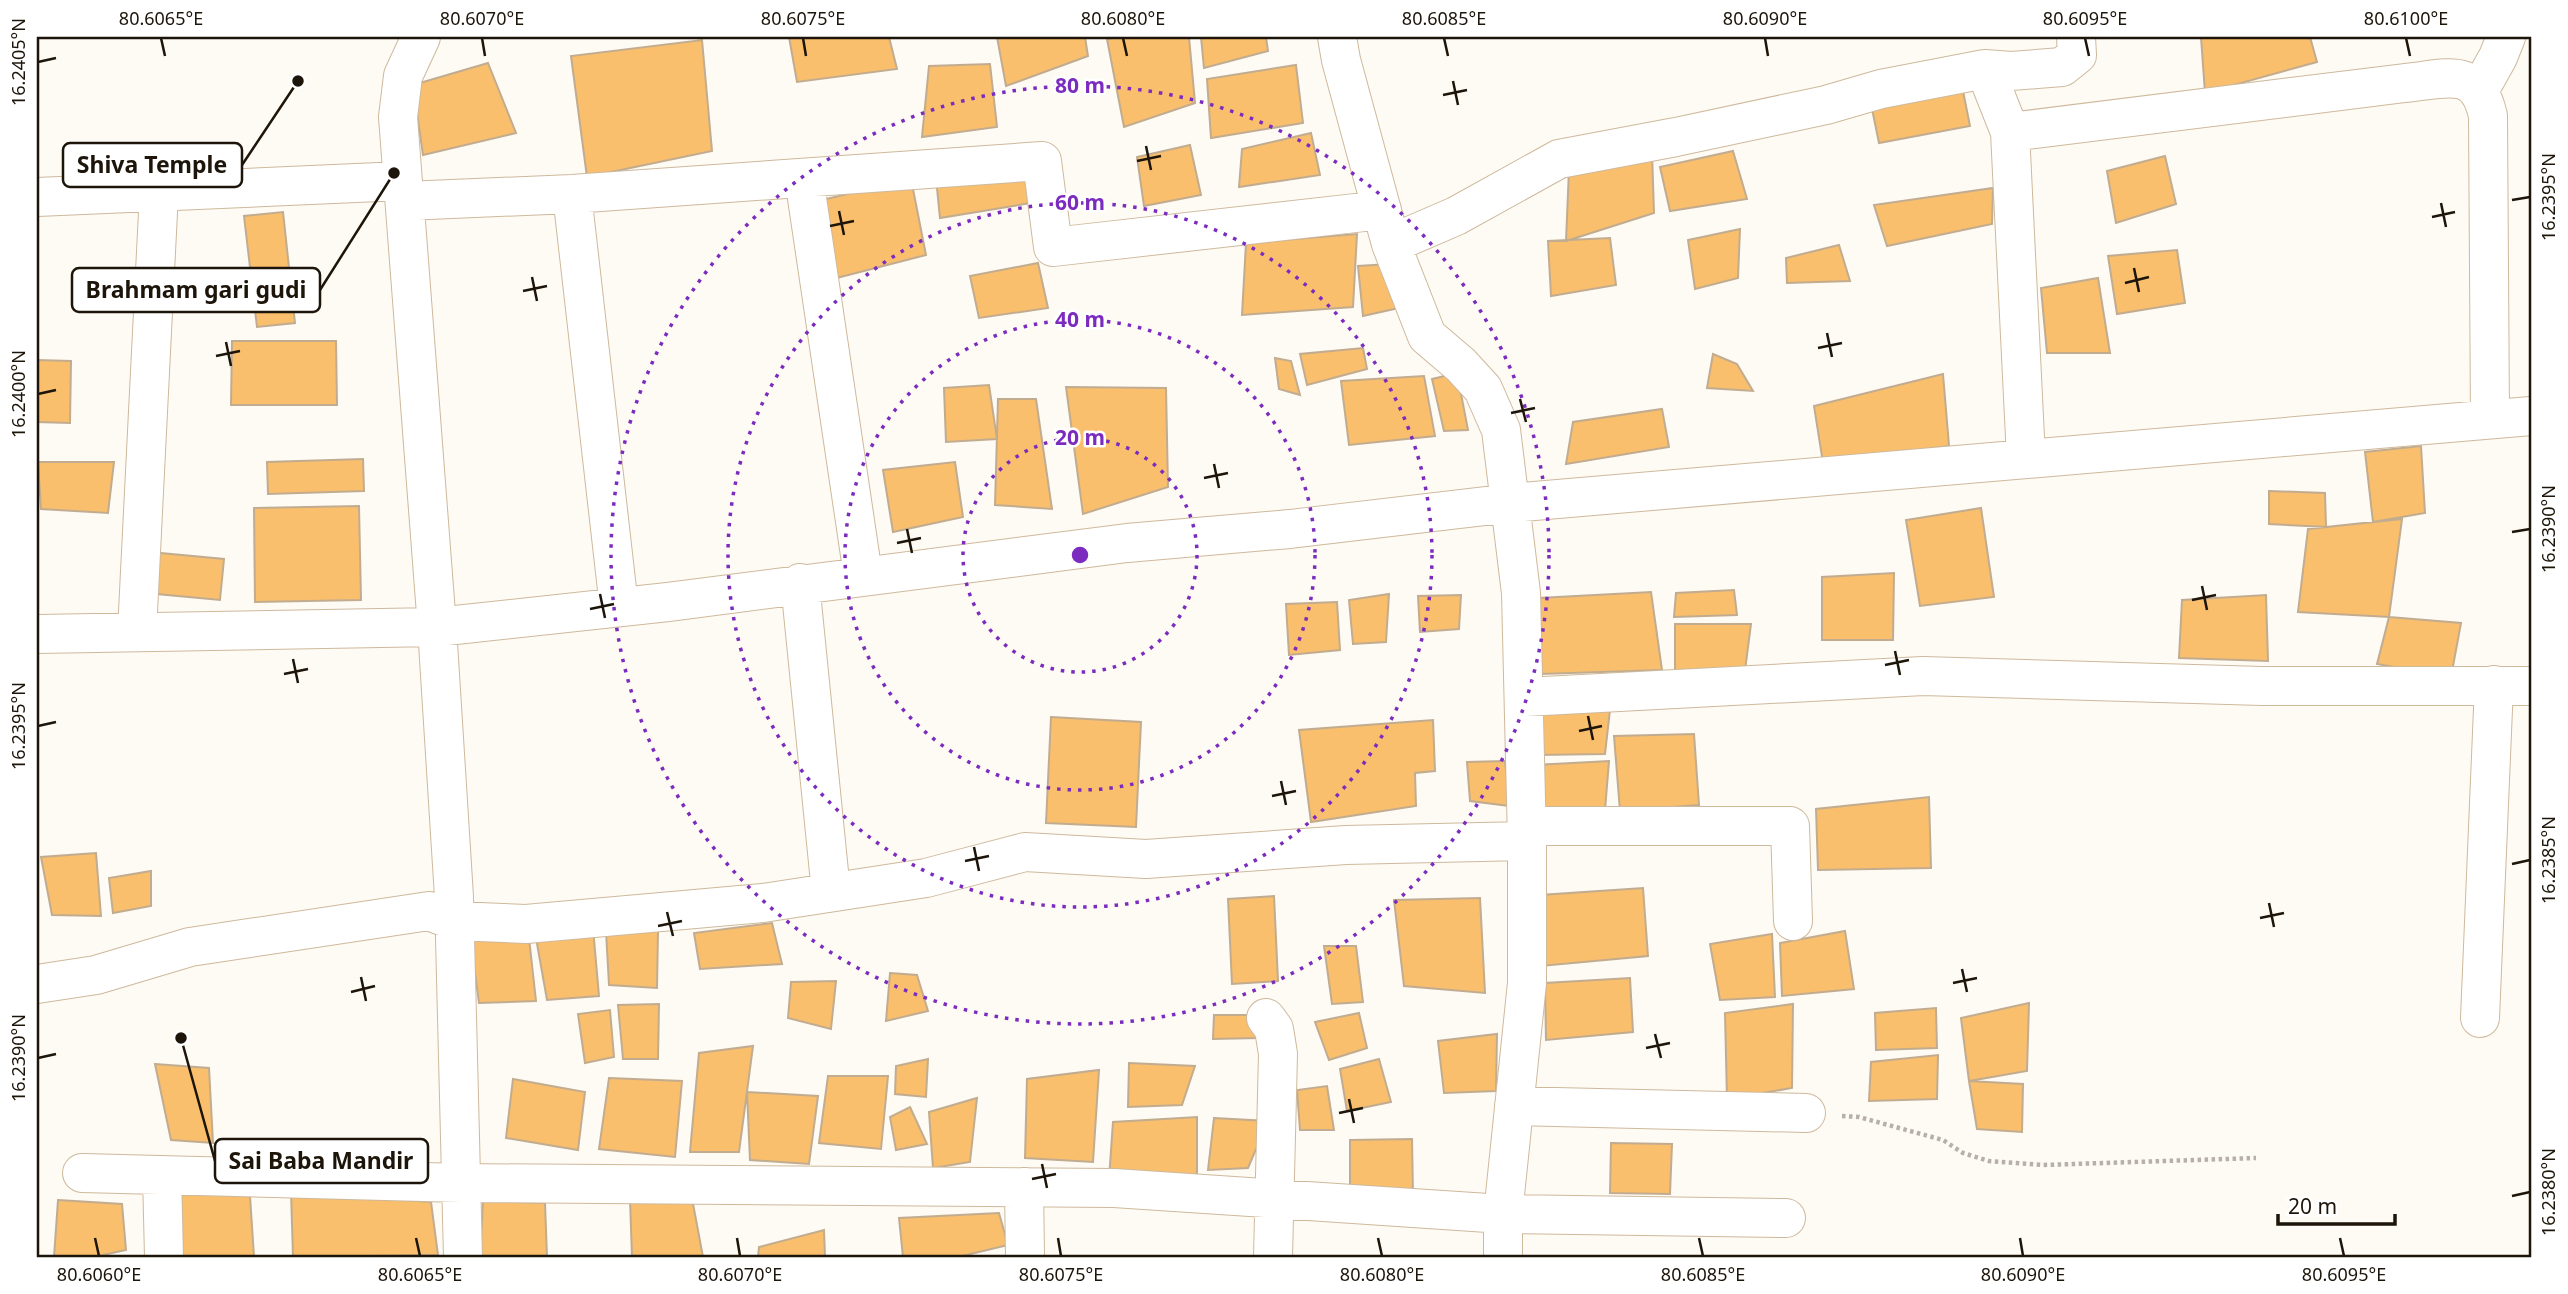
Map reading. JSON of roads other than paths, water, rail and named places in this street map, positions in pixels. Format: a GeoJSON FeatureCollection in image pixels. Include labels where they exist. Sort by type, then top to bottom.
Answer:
{"type":"FeatureCollection","features":[{"type":"Feature","properties":{"kind":"street"},"geometry":{"type":"LineString","coordinates":[[421,37],[403,76],[398,117],[437,627],[454,921],[463,1257]]}},
{"type":"Feature","properties":{"kind":"street"},"geometry":{"type":"LineString","coordinates":[[1337,37],[1387,227],[1427,336],[1461,365],[1483,389],[1501,430],[1511,503],[1521,593],[1525,697],[1527,983],[1503,1214],[1503,1257]]}},
{"type":"Feature","properties":{"kind":"street"},"geometry":{"type":"LineString","coordinates":[[37,197],[159,192],[404,191],[572,194],[1042,161],[1054,247],[1387,227],[1456,216],[1559,159],[1713,129],[1826,105],[1881,89],[1985,69],[2011,71],[2062,67],[2077,55],[2076,37]]}},
{"type":"Feature","properties":{"kind":"street"},"geometry":{"type":"LineString","coordinates":[[2479,91],[2506,37]]}},
{"type":"Feature","properties":{"kind":"street"},"geometry":{"type":"LineString","coordinates":[[1985,69],[2010,132],[2026,458]]}},
{"type":"Feature","properties":{"kind":"street"},"geometry":{"type":"LineString","coordinates":[[2010,132],[2428,81],[2469,81],[2479,91],[2488,116],[2490,419]]}},
{"type":"Feature","properties":{"kind":"street"},"geometry":{"type":"LineString","coordinates":[[804,178],[863,575]]}},
{"type":"Feature","properties":{"kind":"street"},"geometry":{"type":"LineString","coordinates":[[137,632],[159,192]]}},
{"type":"Feature","properties":{"kind":"street"},"geometry":{"type":"LineString","coordinates":[[572,194],[619,607]]}},
{"type":"Feature","properties":{"kind":"street"},"geometry":{"type":"LineString","coordinates":[[37,634],[437,627],[619,607],[1127,543],[1290,529],[1511,503],[2531,416]]}},
{"type":"Feature","properties":{"kind":"street"},"geometry":{"type":"LineString","coordinates":[[800,583],[831,892]]}},
{"type":"Feature","properties":{"kind":"street"},"geometry":{"type":"LineString","coordinates":[[1525,697],[1923,676],[2262,686],[2531,686]]}},
{"type":"Feature","properties":{"kind":"street"},"geometry":{"type":"LineString","coordinates":[[2480,1018],[2494,685]]}},
{"type":"Feature","properties":{"kind":"street"},"geometry":{"type":"LineString","coordinates":[[37,984],[96,975],[190,947],[429,911],[454,921],[526,924],[763,903],[926,878],[1026,852],[1146,859],[1527,834],[1790,826],[1793,921]]}},
{"type":"Feature","properties":{"kind":"street"},"geometry":{"type":"LineString","coordinates":[[1266,1018],[1274,1029],[1278,1054],[1273,1257]]}},
{"type":"Feature","properties":{"kind":"street"},"geometry":{"type":"LineString","coordinates":[[1514,1106],[1806,1113]]}},
{"type":"Feature","properties":{"kind":"street"},"geometry":{"type":"LineString","coordinates":[[82,1173],[461,1183],[1114,1188],[1503,1214],[1786,1218]]}},
{"type":"Feature","properties":{"kind":"street"},"geometry":{"type":"LineString","coordinates":[[162,1175],[164,1257]]}},
{"type":"Feature","properties":{"kind":"street"},"geometry":{"type":"LineString","coordinates":[[1024,1187],[1025,1257]]}},
{"type":"Feature","properties":{"kind":"place","name":"Shiva Temple"},"geometry":{"type":"Point","coordinates":[298,81]}},
{"type":"Feature","properties":{"kind":"place","name":"Brahmam gari gudi"},"geometry":{"type":"Point","coordinates":[394,173]}},
{"type":"Feature","properties":{"kind":"place","name":"Sai Baba Mandir"},"geometry":{"type":"Point","coordinates":[181,1038]}}]}
